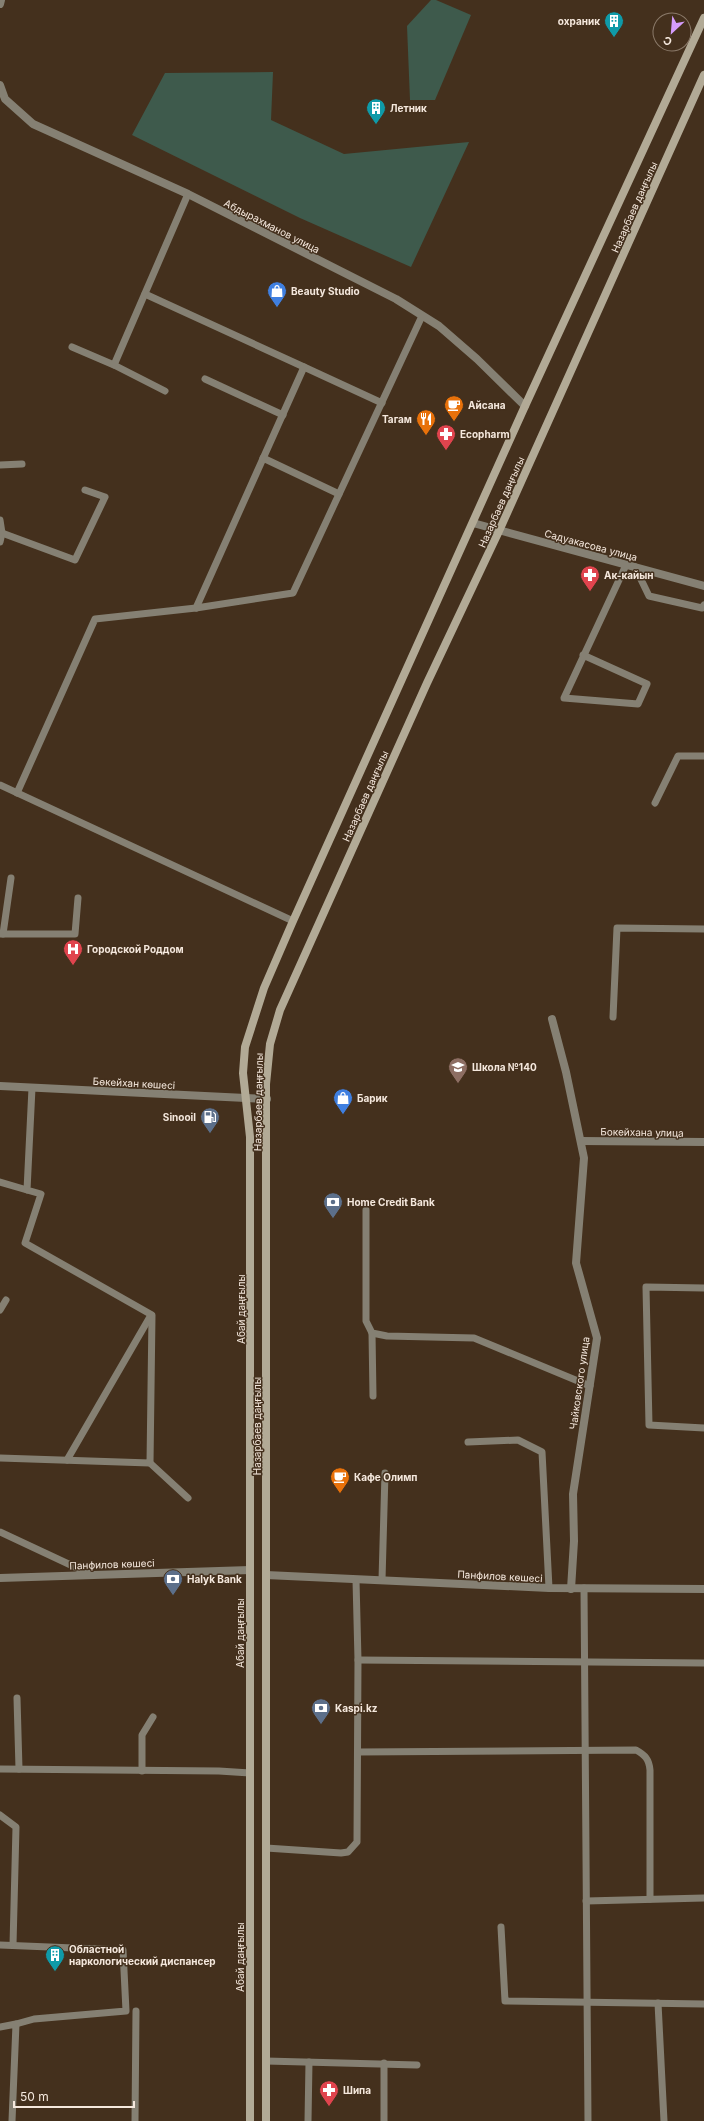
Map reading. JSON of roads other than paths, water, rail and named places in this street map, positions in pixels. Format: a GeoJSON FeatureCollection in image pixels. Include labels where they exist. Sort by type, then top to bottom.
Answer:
{"type":"FeatureCollection","features":[{"type":"Feature","properties":{"kind":"main road","name":"Назарбаев даңғылы"},"geometry":{"type":"LineString","coordinates":[[246,1098],[243,1073],[245,1047],[264,988],[526,406],[702,28],[704,18]]}},
{"type":"Feature","properties":{"kind":"main road","name":"Назарбаев даңғылы"},"geometry":{"type":"LineString","coordinates":[[266,1575],[268,1054],[280,1010],[424,691],[500,531],[704,75]]}},
{"type":"Feature","properties":{"kind":"main road","name":"Абай даңғылы"},"geometry":{"type":"LineString","coordinates":[[246,1098],[250,1137],[250,2121]]}},
{"type":"Feature","properties":{"kind":"main road"},"geometry":{"type":"LineString","coordinates":[[266,1575],[266,2121]]}},
{"type":"Feature","properties":{"kind":"street"},"geometry":{"type":"LineString","coordinates":[[0,4],[1,0]]}},
{"type":"Feature","properties":{"kind":"street","name":"Абдырахманов улица"},"geometry":{"type":"LineString","coordinates":[[0,85],[5,99],[32,124],[188,194],[396,299],[439,326],[477,359],[526,406]]}},
{"type":"Feature","properties":{"kind":"street","name":"Садуакасова улица"},"geometry":{"type":"LineString","coordinates":[[473,523],[704,586]]}},
{"type":"Feature","properties":{"kind":"street","name":"Чайковского улица"},"geometry":{"type":"LineString","coordinates":[[552,1019],[584,1158],[576,1263],[597,1338],[573,1494],[574,1541],[571,1588]]}},
{"type":"Feature","properties":{"kind":"street","name":"Бөкейхан көшесі"},"geometry":{"type":"LineString","coordinates":[[0,1086],[267,1099]]}},
{"type":"Feature","properties":{"kind":"street","name":"Бокейхана улица"},"geometry":{"type":"LineString","coordinates":[[581,1141],[704,1142]]}},
{"type":"Feature","properties":{"kind":"street","name":"Панфилов көшесі"},"geometry":{"type":"LineString","coordinates":[[0,1578],[250,1570]]}},
{"type":"Feature","properties":{"kind":"street","name":"Панфилов көшесі"},"geometry":{"type":"LineString","coordinates":[[266,1575],[549,1588],[704,1589]]}},
{"type":"Feature","properties":{"kind":"lane"},"geometry":{"type":"LineString","coordinates":[[114,365],[188,194]]}},
{"type":"Feature","properties":{"kind":"lane"},"geometry":{"type":"LineString","coordinates":[[145,294],[382,403]]}},
{"type":"Feature","properties":{"kind":"lane"},"geometry":{"type":"LineString","coordinates":[[17,793],[95,619],[196,608],[293,593],[422,316]]}},
{"type":"Feature","properties":{"kind":"lane"},"geometry":{"type":"LineString","coordinates":[[72,347],[114,365],[165,391]]}},
{"type":"Feature","properties":{"kind":"lane"},"geometry":{"type":"LineString","coordinates":[[196,608],[304,367]]}},
{"type":"Feature","properties":{"kind":"lane"},"geometry":{"type":"LineString","coordinates":[[205,379],[282,415]]}},
{"type":"Feature","properties":{"kind":"lane"},"geometry":{"type":"LineString","coordinates":[[263,458],[339,494]]}},
{"type":"Feature","properties":{"kind":"lane"},"geometry":{"type":"LineString","coordinates":[[0,465],[22,464]]}},
{"type":"Feature","properties":{"kind":"lane"},"geometry":{"type":"LineString","coordinates":[[2,533],[75,560],[105,498],[85,490]]}},
{"type":"Feature","properties":{"kind":"lane"},"geometry":{"type":"LineString","coordinates":[[0,520],[2,533],[0,542]]}},
{"type":"Feature","properties":{"kind":"lane"},"geometry":{"type":"LineString","coordinates":[[584,655],[647,684],[638,704],[564,698],[584,655],[626,565]]}},
{"type":"Feature","properties":{"kind":"lane"},"geometry":{"type":"LineString","coordinates":[[635,567],[649,596],[702,608],[704,605]]}},
{"type":"Feature","properties":{"kind":"lane"},"geometry":{"type":"LineString","coordinates":[[655,803],[678,756],[704,756]]}},
{"type":"Feature","properties":{"kind":"lane"},"geometry":{"type":"LineString","coordinates":[[0,785],[293,921]]}},
{"type":"Feature","properties":{"kind":"lane"},"geometry":{"type":"LineString","coordinates":[[11,878],[1,934],[75,934],[78,898]]}},
{"type":"Feature","properties":{"kind":"lane"},"geometry":{"type":"LineString","coordinates":[[613,1017],[617,928],[704,929]]}},
{"type":"Feature","properties":{"kind":"lane"},"geometry":{"type":"LineString","coordinates":[[27,1190],[32,1088]]}},
{"type":"Feature","properties":{"kind":"lane"},"geometry":{"type":"LineString","coordinates":[[0,1182],[41,1194],[24,1243],[152,1315]]}},
{"type":"Feature","properties":{"kind":"lane"},"geometry":{"type":"LineString","coordinates":[[366,1210],[366,1321],[372,1333],[372,1396]]}},
{"type":"Feature","properties":{"kind":"lane"},"geometry":{"type":"LineString","coordinates":[[704,1288],[646,1287],[649,1425],[704,1428]]}},
{"type":"Feature","properties":{"kind":"lane"},"geometry":{"type":"LineString","coordinates":[[0,1310],[6,1300]]}},
{"type":"Feature","properties":{"kind":"lane"},"geometry":{"type":"LineString","coordinates":[[67,1460],[152,1315]]}},
{"type":"Feature","properties":{"kind":"lane"},"geometry":{"type":"LineString","coordinates":[[150,1463],[152,1315]]}},
{"type":"Feature","properties":{"kind":"lane"},"geometry":{"type":"LineString","coordinates":[[372,1333],[387,1336],[474,1338],[590,1386]]}},
{"type":"Feature","properties":{"kind":"lane"},"geometry":{"type":"LineString","coordinates":[[468,1442],[518,1440],[542,1452],[549,1588]]}},
{"type":"Feature","properties":{"kind":"lane"},"geometry":{"type":"LineString","coordinates":[[0,1458],[150,1463],[188,1498]]}},
{"type":"Feature","properties":{"kind":"lane"},"geometry":{"type":"LineString","coordinates":[[382,1580],[385,1473]]}},
{"type":"Feature","properties":{"kind":"lane"},"geometry":{"type":"LineString","coordinates":[[0,1532],[92,1575]]}},
{"type":"Feature","properties":{"kind":"lane"},"geometry":{"type":"LineString","coordinates":[[266,1848],[341,1853],[352,1848],[357,1842],[358,1660],[356,1580]]}},
{"type":"Feature","properties":{"kind":"lane"},"geometry":{"type":"LineString","coordinates":[[584,1588],[588,2121]]}},
{"type":"Feature","properties":{"kind":"lane"},"geometry":{"type":"LineString","coordinates":[[358,1660],[704,1663]]}},
{"type":"Feature","properties":{"kind":"lane"},"geometry":{"type":"LineString","coordinates":[[17,1698],[19,1769]]}},
{"type":"Feature","properties":{"kind":"lane"},"geometry":{"type":"LineString","coordinates":[[142,1771],[142,1735],[153,1717]]}},
{"type":"Feature","properties":{"kind":"lane"},"geometry":{"type":"LineString","coordinates":[[358,1752],[636,1750],[644,1755],[649,1761],[650,1899]]}},
{"type":"Feature","properties":{"kind":"lane"},"geometry":{"type":"LineString","coordinates":[[0,1769],[219,1771],[250,1774]]}},
{"type":"Feature","properties":{"kind":"lane"},"geometry":{"type":"LineString","coordinates":[[0,1815],[16,1827],[13,1945]]}},
{"type":"Feature","properties":{"kind":"lane"},"geometry":{"type":"LineString","coordinates":[[586,1901],[704,1898]]}},
{"type":"Feature","properties":{"kind":"lane"},"geometry":{"type":"LineString","coordinates":[[501,1927],[505,2001],[704,2004]]}},
{"type":"Feature","properties":{"kind":"lane"},"geometry":{"type":"LineString","coordinates":[[0,1945],[123,1950],[126,2011],[34,2019],[0,2027]]}},
{"type":"Feature","properties":{"kind":"lane"},"geometry":{"type":"LineString","coordinates":[[658,2003],[664,2121]]}},
{"type":"Feature","properties":{"kind":"lane"},"geometry":{"type":"LineString","coordinates":[[135,2121],[136,2011]]}},
{"type":"Feature","properties":{"kind":"lane"},"geometry":{"type":"LineString","coordinates":[[12,2121],[16,2024]]}},
{"type":"Feature","properties":{"kind":"lane"},"geometry":{"type":"LineString","coordinates":[[266,2061],[417,2065]]}},
{"type":"Feature","properties":{"kind":"lane"},"geometry":{"type":"LineString","coordinates":[[308,2121],[310,2062]]}},
{"type":"Feature","properties":{"kind":"lane"},"geometry":{"type":"LineString","coordinates":[[384,2063],[384,2121]]}},
{"type":"Feature","properties":{"kind":"place","name":"охраник"},"geometry":{"type":"Point","coordinates":[614,38]}},
{"type":"Feature","properties":{"kind":"place","name":"Летник"},"geometry":{"type":"Point","coordinates":[376,125]}},
{"type":"Feature","properties":{"kind":"place","name":"Beauty Studio"},"geometry":{"type":"Point","coordinates":[277,308]}},
{"type":"Feature","properties":{"kind":"place","name":"Айсана"},"geometry":{"type":"Point","coordinates":[454,422]}},
{"type":"Feature","properties":{"kind":"place","name":"Тагам"},"geometry":{"type":"Point","coordinates":[426,436]}},
{"type":"Feature","properties":{"kind":"place","name":"Ecopharm"},"geometry":{"type":"Point","coordinates":[446,451]}},
{"type":"Feature","properties":{"kind":"place","name":"Ак-кайын"},"geometry":{"type":"Point","coordinates":[590,592]}},
{"type":"Feature","properties":{"kind":"place","name":"Городской Роддом"},"geometry":{"type":"Point","coordinates":[73,966]}},
{"type":"Feature","properties":{"kind":"place","name":"Школа №140"},"geometry":{"type":"Point","coordinates":[458,1084]}},
{"type":"Feature","properties":{"kind":"place","name":"Барик"},"geometry":{"type":"Point","coordinates":[343,1115]}},
{"type":"Feature","properties":{"kind":"place","name":"Sinooil"},"geometry":{"type":"Point","coordinates":[210,1134]}},
{"type":"Feature","properties":{"kind":"place","name":"Home Credit Bank"},"geometry":{"type":"Point","coordinates":[333,1219]}},
{"type":"Feature","properties":{"kind":"place","name":"Кафе Олимп"},"geometry":{"type":"Point","coordinates":[340,1494]}},
{"type":"Feature","properties":{"kind":"place","name":"Halyk Bank"},"geometry":{"type":"Point","coordinates":[173,1596]}},
{"type":"Feature","properties":{"kind":"place","name":"Kaspi.kz"},"geometry":{"type":"Point","coordinates":[321,1725]}},
{"type":"Feature","properties":{"kind":"place","name":"Областной наркологический диспансер"},"geometry":{"type":"Point","coordinates":[55,1972]}},
{"type":"Feature","properties":{"kind":"place","name":"Шипа"},"geometry":{"type":"Point","coordinates":[329,2107]}}]}
